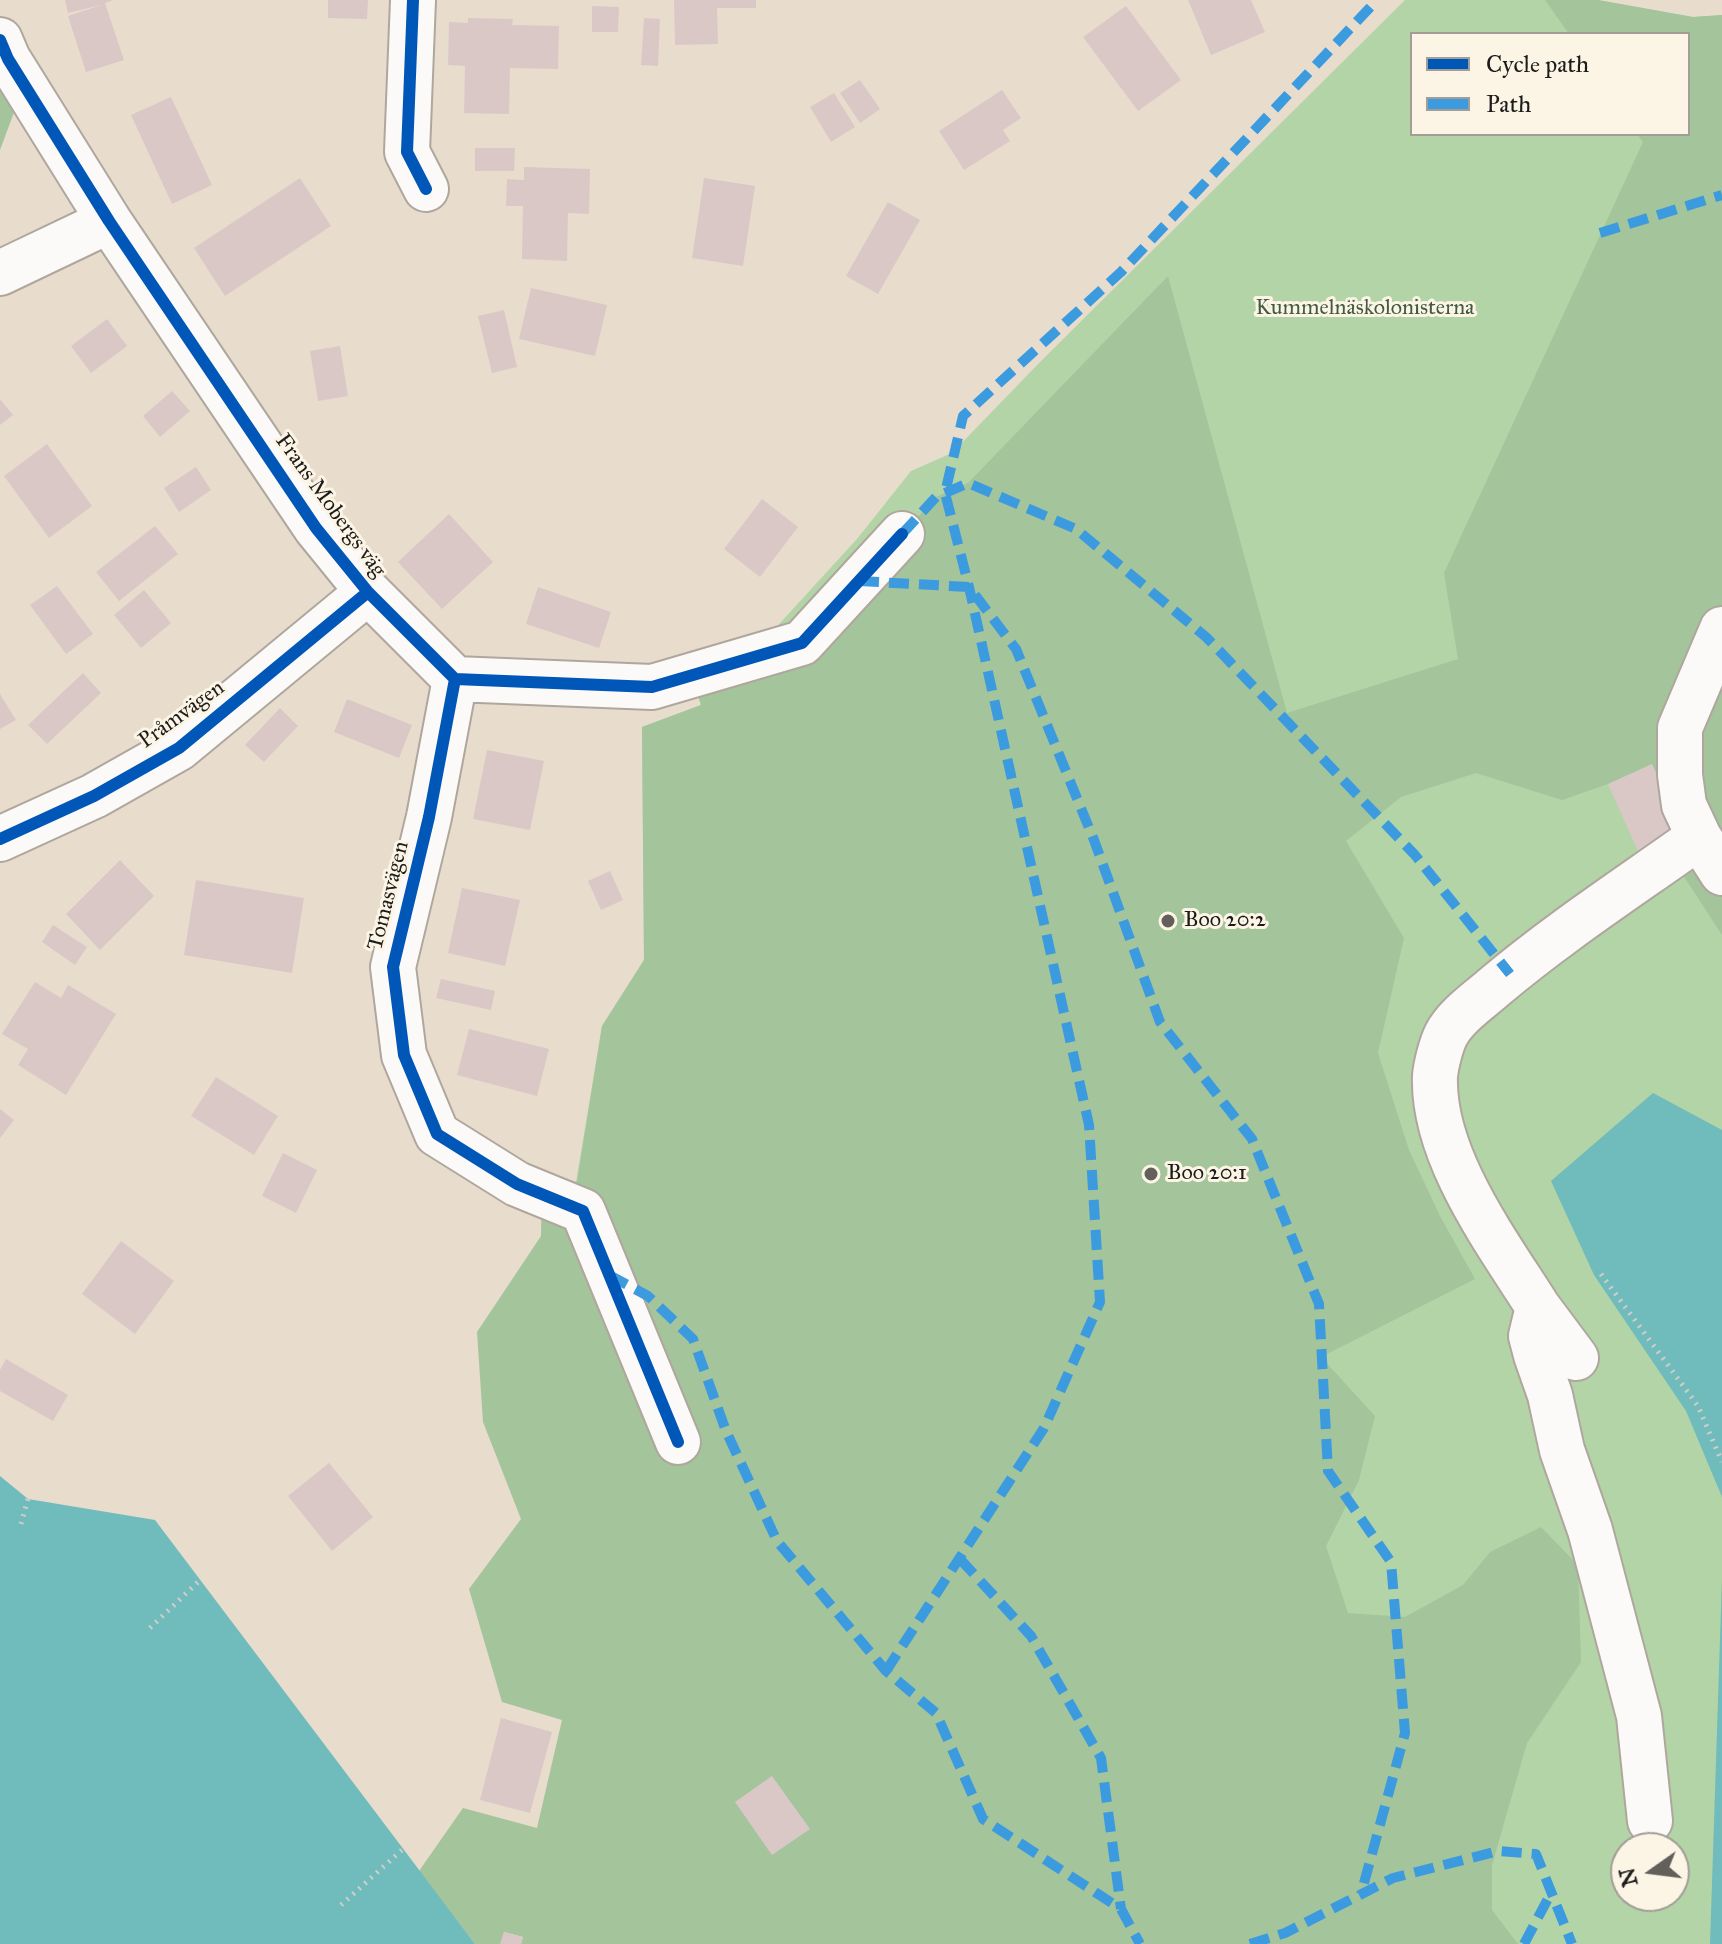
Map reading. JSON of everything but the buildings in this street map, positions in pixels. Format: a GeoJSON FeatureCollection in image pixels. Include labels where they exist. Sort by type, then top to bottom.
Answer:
{"type":"FeatureCollection","features":[{"type":"Feature","properties":{"kind":"street"},"geometry":{"type":"LineString","coordinates":[[413,0],[407,152],[426,189]]}},
{"type":"Feature","properties":{"kind":"street","name":"Frans Mobergs väg"},"geometry":{"type":"LineString","coordinates":[[0,40],[8,59],[109,221],[316,528],[368,592],[455,679]]}},
{"type":"Feature","properties":{"kind":"street"},"geometry":{"type":"LineString","coordinates":[[0,273],[109,221]]}},
{"type":"Feature","properties":{"kind":"street"},"geometry":{"type":"LineString","coordinates":[[455,679],[652,687],[802,643],[902,534]]}},
{"type":"Feature","properties":{"kind":"street","name":"Pråmvägen"},"geometry":{"type":"LineString","coordinates":[[0,839],[94,796],[179,748],[368,592]]}},
{"type":"Feature","properties":{"kind":"street"},"geometry":{"type":"LineString","coordinates":[[1576,1358],[1538,1307],[1493,1236],[1451,1159],[1439,1112],[1435,1075],[1445,1036],[1459,1017],[1545,944],[1710,855],[1684,805],[1680,775],[1680,728],[1722,629]]}},
{"type":"Feature","properties":{"kind":"street","name":"Tomasvägen"},"geometry":{"type":"LineString","coordinates":[[455,679],[429,817],[393,967],[404,1055],[437,1134],[517,1184],[583,1211],[678,1442]]}},
{"type":"Feature","properties":{"kind":"street"},"geometry":{"type":"LineString","coordinates":[[1538,1307],[1531,1336],[1550,1395],[1562,1450],[1590,1530],[1639,1716],[1650,1821]]}},
{"type":"Feature","properties":{"kind":"path"},"geometry":{"type":"LineString","coordinates":[[1601,1274],[1698,1406],[1722,1462]]}},
{"type":"Feature","properties":{"kind":"path"},"geometry":{"type":"LineString","coordinates":[[21,1524],[28,1499]]}},
{"type":"Feature","properties":{"kind":"path"},"geometry":{"type":"LineString","coordinates":[[150,1628],[198,1582]]}},
{"type":"Feature","properties":{"kind":"path"},"geometry":{"type":"LineString","coordinates":[[341,1905],[403,1849]]}},
{"type":"Feature","properties":{"kind":"green space","name":"Kummelnäskolonisterna"},"geometry":{"type":"Polygon","coordinates":[[[1405,0],[1598,0],[1693,17],[1722,15],[1722,1944],[812,1944],[576,1182],[602,1026],[644,960],[642,727],[701,705],[689,663],[770,634],[857,539],[911,471],[952,453],[1405,0]]]}},
{"type":"Feature","properties":{"kind":"green space"},"geometry":{"type":"Polygon","coordinates":[[[1545,0],[1598,0],[1693,17],[1722,15],[1722,935],[1681,872],[1652,765],[1562,800],[1476,773],[1401,797],[1346,841],[1404,938],[1378,1053],[1409,1150],[1440,1216],[1475,1279],[1321,1357],[1375,1416],[1359,1480],[1326,1546],[1348,1613],[1405,1617],[1463,1585],[1490,1552],[1541,1527],[1578,1565],[1581,1662],[1527,1743],[1492,1865],[1492,1910],[1518,1944],[521,1944],[523,1937],[504,1932],[503,1944],[475,1944],[419,1871],[463,1808],[537,1828],[562,1720],[502,1702],[469,1589],[521,1519],[483,1422],[477,1332],[541,1236],[542,1173],[577,1182],[602,1026],[644,960],[642,727],[701,705],[693,680],[802,643],[936,497],[968,483],[1168,276],[1287,713],[1458,659],[1444,573],[1643,142],[1638,136],[1690,136],[1690,32],[1568,32],[1545,0]]]}},
{"type":"Feature","properties":{"kind":"green space"},"geometry":{"type":"Polygon","coordinates":[[[0,82],[16,107],[0,150],[0,82]]]}},
{"type":"Feature","properties":{"kind":"water"},"geometry":{"type":"Polygon","coordinates":[[[1653,1093],[1722,1130],[1722,1497],[1686,1411],[1594,1275],[1551,1181],[1653,1093]]]}},
{"type":"Feature","properties":{"kind":"water"},"geometry":{"type":"Polygon","coordinates":[[[0,1476],[28,1499],[155,1520],[475,1944],[0,1944],[0,1476]]]}},
{"type":"Feature","properties":{"kind":"water"},"geometry":{"type":"Polygon","coordinates":[[[1722,1578],[1722,1944],[1710,1944],[1722,1578]]]}},
{"type":"Feature","properties":{"kind":"marked path"},"geometry":{"type":"LineString","coordinates":[[886,1671],[1044,1428],[1100,1302],[1089,1125],[969,587],[945,493],[963,416],[1121,272],[1377,0]]}},
{"type":"Feature","properties":{"kind":"marked path"},"geometry":{"type":"LineString","coordinates":[[1600,233],[1722,195]]}},
{"type":"Feature","properties":{"kind":"marked path"},"geometry":{"type":"LineString","coordinates":[[902,534],[936,497],[968,483],[1076,529],[1206,637],[1415,855],[1510,974]]}},
{"type":"Feature","properties":{"kind":"marked path"},"geometry":{"type":"LineString","coordinates":[[859,581],[969,587],[1016,649],[1094,840],[1160,1022],[1252,1139],[1319,1304],[1328,1471],[1391,1562],[1405,1733],[1361,1894]]}},
{"type":"Feature","properties":{"kind":"marked path"},"geometry":{"type":"LineString","coordinates":[[609,1275],[648,1296],[693,1339],[726,1431],[777,1541],[886,1671],[936,1713],[983,1819],[1121,1909],[1140,1944]]}},
{"type":"Feature","properties":{"kind":"marked path"},"geometry":{"type":"LineString","coordinates":[[960,1559],[1031,1636],[1101,1758],[1121,1909]]}},
{"type":"Feature","properties":{"kind":"marked path"},"geometry":{"type":"LineString","coordinates":[[1250,1944],[1285,1933],[1393,1878],[1498,1851],[1536,1854],[1572,1944]]}},
{"type":"Feature","properties":{"kind":"marked path"},"geometry":{"type":"LineString","coordinates":[[1524,1944],[1552,1891]]}},
{"type":"Feature","properties":{"kind":"cycle path"},"geometry":{"type":"LineString","coordinates":[[413,0],[407,152],[426,189]]}},
{"type":"Feature","properties":{"kind":"cycle path"},"geometry":{"type":"LineString","coordinates":[[0,40],[8,59],[109,221],[316,528],[368,592],[455,679],[652,687],[802,643],[902,534]]}},
{"type":"Feature","properties":{"kind":"cycle path"},"geometry":{"type":"LineString","coordinates":[[0,839],[94,796],[179,748],[368,592]]}},
{"type":"Feature","properties":{"kind":"cycle path"},"geometry":{"type":"LineString","coordinates":[[455,679],[429,817],[393,967],[404,1055],[437,1134],[517,1184],[583,1211],[678,1442]]}},
{"type":"Feature","properties":{"kind":"place","name":"Boo 20:2"},"geometry":{"type":"Point","coordinates":[1168,921]}},
{"type":"Feature","properties":{"kind":"place","name":"Boo 20:1"},"geometry":{"type":"Point","coordinates":[1151,1174]}}]}
